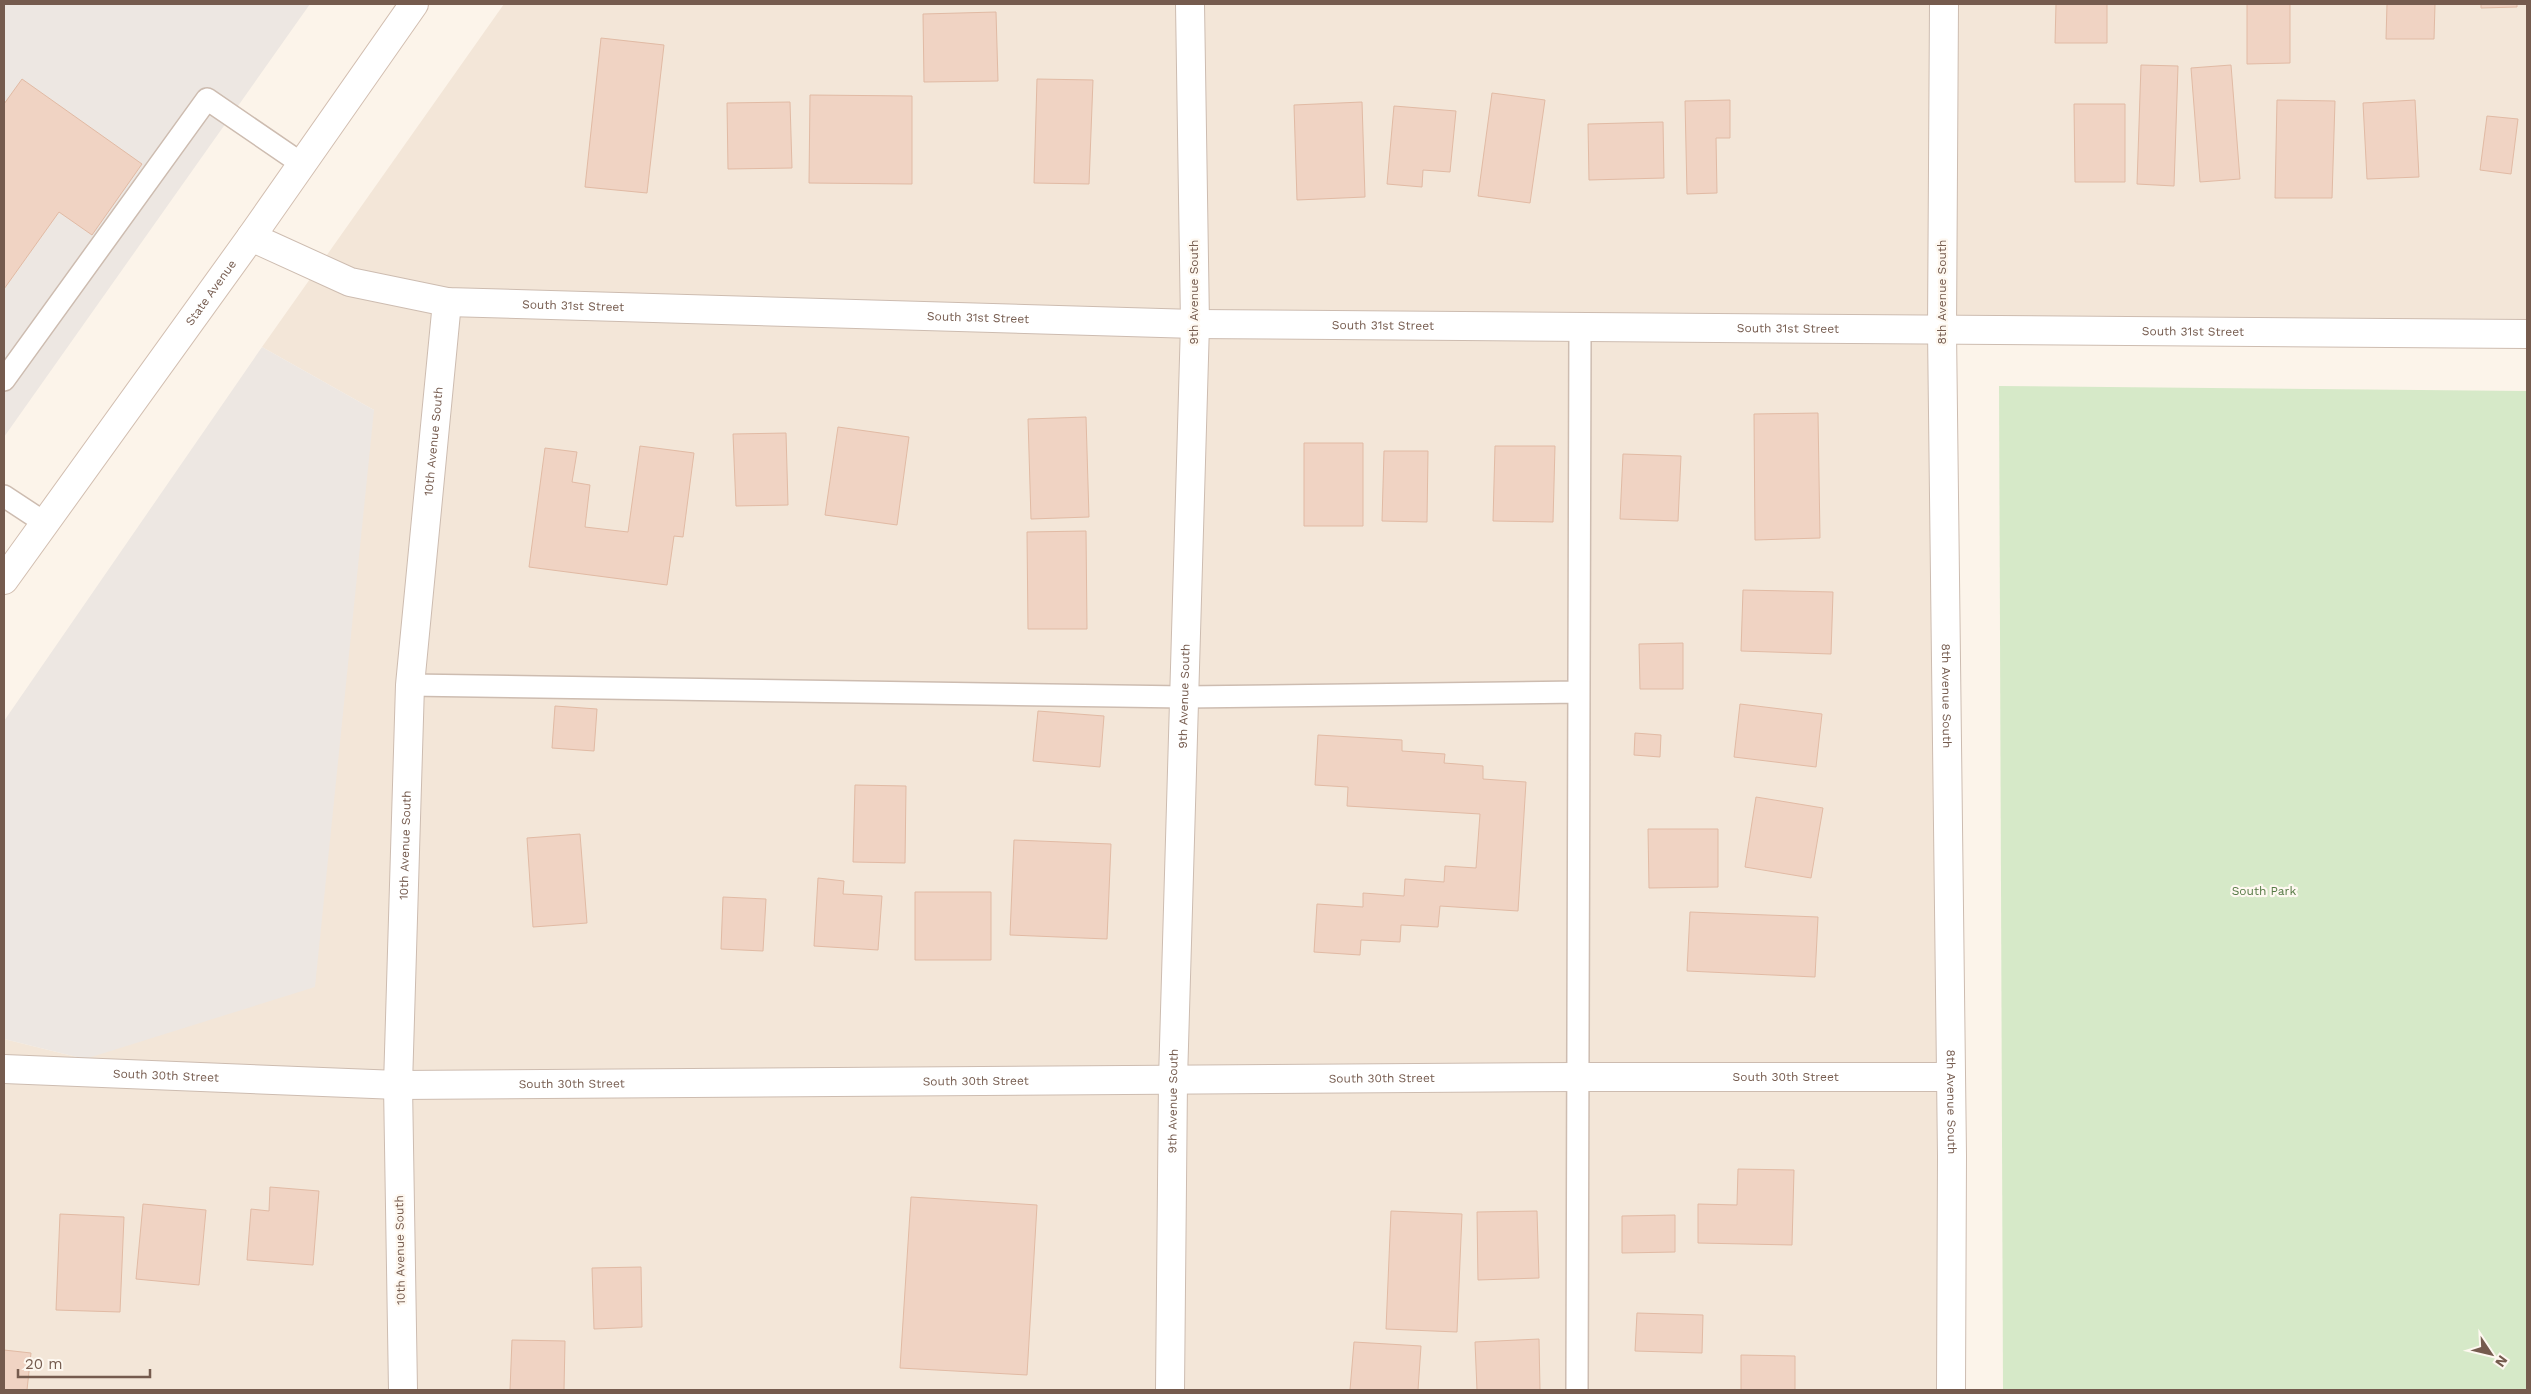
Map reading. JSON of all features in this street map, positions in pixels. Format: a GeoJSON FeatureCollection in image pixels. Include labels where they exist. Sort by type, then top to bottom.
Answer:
{"type":"FeatureCollection","features":[{"type":"Feature","properties":{"kind":"street","name":"State Avenue"},"geometry":{"type":"LineString","coordinates":[[4,580],[251,237],[414,4]]}},
{"type":"Feature","properties":{"kind":"street","name":"9th Avenue South"},"geometry":{"type":"LineString","coordinates":[[1170,1390],[1173,1080],[1195,324],[1190,4]]}},
{"type":"Feature","properties":{"kind":"street","name":"8th Avenue South"},"geometry":{"type":"LineString","coordinates":[[1944,4],[1942,330],[1950,1077],[1951,1390]]}},
{"type":"Feature","properties":{"kind":"street","name":"South 31st Street"},"geometry":{"type":"LineString","coordinates":[[251,237],[350,282],[447,302],[1195,324],[2527,334]]}},
{"type":"Feature","properties":{"kind":"street","name":"10th Avenue South"},"geometry":{"type":"LineString","coordinates":[[402,1390],[398,1085],[410,685],[447,302]]}},
{"type":"Feature","properties":{"kind":"street","name":"South 30th Street"},"geometry":{"type":"LineString","coordinates":[[4,1069],[398,1085],[1577,1077],[1950,1077]]}},
{"type":"Feature","properties":{"kind":"lane"},"geometry":{"type":"LineString","coordinates":[[4,380],[207,99],[302,164]]}},
{"type":"Feature","properties":{"kind":"lane"},"geometry":{"type":"LineString","coordinates":[[1577,1390],[1580,328]]}},
{"type":"Feature","properties":{"kind":"lane"},"geometry":{"type":"LineString","coordinates":[[4,496],[45,523]]}},
{"type":"Feature","properties":{"kind":"lane"},"geometry":{"type":"LineString","coordinates":[[410,685],[1184,697],[1579,692]]}},
{"type":"Feature","properties":{"kind":"shaded area"},"geometry":{"type":"Polygon","coordinates":[[[4,4],[310,4],[4,437],[4,4]]]}},
{"type":"Feature","properties":{"kind":"shaded area"},"geometry":{"type":"Polygon","coordinates":[[[504,4],[2527,4],[2527,326],[1942,330],[1943,1390],[4,1390],[4,1039],[85,1059],[374,410],[262,347],[504,4]]]}},
{"type":"Feature","properties":{"kind":"shaded area"},"geometry":{"type":"Polygon","coordinates":[[[262,347],[374,410],[315,987],[85,1059],[4,1039],[4,721],[262,347]]]}},
{"type":"Feature","properties":{"kind":"green space","name":"South Park"},"geometry":{"type":"Polygon","coordinates":[[[1999,386],[2527,391],[2527,1390],[2003,1390],[1999,386]]]}},
{"type":"Feature","properties":{"kind":"building"},"geometry":{"type":"Polygon","coordinates":[[[2056,4],[2107,4],[2107,43],[2055,43],[2056,4]]]}},
{"type":"Feature","properties":{"kind":"building"},"geometry":{"type":"Polygon","coordinates":[[[2247,4],[2290,4],[2290,63],[2247,64],[2247,4]]]}},
{"type":"Feature","properties":{"kind":"building"},"geometry":{"type":"Polygon","coordinates":[[[2387,4],[2435,4],[2434,39],[2386,39],[2387,4]]]}},
{"type":"Feature","properties":{"kind":"building"},"geometry":{"type":"Polygon","coordinates":[[[2481,4],[2517,4],[2517,7],[2481,8],[2481,4]]]}},
{"type":"Feature","properties":{"kind":"building"},"geometry":{"type":"Polygon","coordinates":[[[996,12],[998,81],[924,82],[923,14],[996,12]]]}},
{"type":"Feature","properties":{"kind":"building"},"geometry":{"type":"Polygon","coordinates":[[[601,38],[664,45],[647,193],[585,187],[601,38]]]}},
{"type":"Feature","properties":{"kind":"building"},"geometry":{"type":"Polygon","coordinates":[[[2141,65],[2178,66],[2174,186],[2137,184],[2141,65]]]}},
{"type":"Feature","properties":{"kind":"building"},"geometry":{"type":"Polygon","coordinates":[[[2231,65],[2240,179],[2200,182],[2191,68],[2231,65]]]}},
{"type":"Feature","properties":{"kind":"building"},"geometry":{"type":"Polygon","coordinates":[[[22,79],[142,164],[92,235],[59,212],[4,289],[4,104],[22,79]]]}},
{"type":"Feature","properties":{"kind":"building"},"geometry":{"type":"Polygon","coordinates":[[[1037,79],[1093,80],[1089,184],[1034,183],[1037,79]]]}},
{"type":"Feature","properties":{"kind":"building"},"geometry":{"type":"Polygon","coordinates":[[[1492,93],[1545,100],[1530,203],[1478,196],[1492,93]]]}},
{"type":"Feature","properties":{"kind":"building"},"geometry":{"type":"Polygon","coordinates":[[[810,95],[912,96],[912,184],[809,183],[810,95]]]}},
{"type":"Feature","properties":{"kind":"building"},"geometry":{"type":"Polygon","coordinates":[[[1730,100],[1730,138],[1716,138],[1717,193],[1687,194],[1685,101],[1730,100]]]}},
{"type":"Feature","properties":{"kind":"building"},"geometry":{"type":"Polygon","coordinates":[[[2277,100],[2335,101],[2332,198],[2275,198],[2277,100]]]}},
{"type":"Feature","properties":{"kind":"building"},"geometry":{"type":"Polygon","coordinates":[[[2415,100],[2419,177],[2367,179],[2363,103],[2415,100]]]}},
{"type":"Feature","properties":{"kind":"building"},"geometry":{"type":"Polygon","coordinates":[[[790,102],[792,168],[728,169],[727,103],[790,102]]]}},
{"type":"Feature","properties":{"kind":"building"},"geometry":{"type":"Polygon","coordinates":[[[1362,102],[1365,197],[1297,200],[1294,105],[1362,102]]]}},
{"type":"Feature","properties":{"kind":"building"},"geometry":{"type":"Polygon","coordinates":[[[2074,104],[2125,104],[2125,182],[2075,182],[2074,104]]]}},
{"type":"Feature","properties":{"kind":"building"},"geometry":{"type":"Polygon","coordinates":[[[1394,106],[1456,111],[1450,172],[1423,170],[1422,187],[1387,184],[1394,106]]]}},
{"type":"Feature","properties":{"kind":"building"},"geometry":{"type":"Polygon","coordinates":[[[2487,116],[2518,119],[2511,174],[2480,170],[2487,116]]]}},
{"type":"Feature","properties":{"kind":"building"},"geometry":{"type":"Polygon","coordinates":[[[1663,122],[1664,178],[1589,180],[1588,124],[1663,122]]]}},
{"type":"Feature","properties":{"kind":"building"},"geometry":{"type":"Polygon","coordinates":[[[1818,413],[1820,538],[1755,540],[1754,414],[1818,413]]]}},
{"type":"Feature","properties":{"kind":"building"},"geometry":{"type":"Polygon","coordinates":[[[1086,417],[1089,517],[1031,519],[1028,419],[1086,417]]]}},
{"type":"Feature","properties":{"kind":"building"},"geometry":{"type":"Polygon","coordinates":[[[838,427],[909,437],[897,525],[825,515],[838,427]]]}},
{"type":"Feature","properties":{"kind":"building"},"geometry":{"type":"Polygon","coordinates":[[[786,433],[788,505],[736,506],[733,434],[786,433]]]}},
{"type":"Feature","properties":{"kind":"building"},"geometry":{"type":"Polygon","coordinates":[[[1304,443],[1363,443],[1363,526],[1304,526],[1304,443]]]}},
{"type":"Feature","properties":{"kind":"building"},"geometry":{"type":"Polygon","coordinates":[[[640,446],[694,453],[683,537],[674,536],[667,585],[529,567],[545,448],[577,452],[572,482],[590,485],[585,527],[628,532],[640,446]]]}},
{"type":"Feature","properties":{"kind":"building"},"geometry":{"type":"Polygon","coordinates":[[[1495,446],[1555,446],[1553,522],[1493,521],[1495,446]]]}},
{"type":"Feature","properties":{"kind":"building"},"geometry":{"type":"Polygon","coordinates":[[[1384,451],[1428,451],[1427,522],[1382,521],[1384,451]]]}},
{"type":"Feature","properties":{"kind":"building"},"geometry":{"type":"Polygon","coordinates":[[[1623,454],[1681,456],[1678,521],[1620,519],[1623,454]]]}},
{"type":"Feature","properties":{"kind":"building"},"geometry":{"type":"Polygon","coordinates":[[[1086,531],[1087,629],[1028,629],[1027,532],[1086,531]]]}},
{"type":"Feature","properties":{"kind":"building"},"geometry":{"type":"Polygon","coordinates":[[[1743,590],[1833,592],[1831,654],[1741,651],[1743,590]]]}},
{"type":"Feature","properties":{"kind":"building"},"geometry":{"type":"Polygon","coordinates":[[[1683,643],[1683,689],[1640,689],[1639,644],[1683,643]]]}},
{"type":"Feature","properties":{"kind":"building"},"geometry":{"type":"Polygon","coordinates":[[[1740,704],[1822,714],[1816,767],[1734,757],[1740,704]]]}},
{"type":"Feature","properties":{"kind":"building"},"geometry":{"type":"Polygon","coordinates":[[[555,706],[597,709],[594,751],[552,748],[555,706]]]}},
{"type":"Feature","properties":{"kind":"building"},"geometry":{"type":"Polygon","coordinates":[[[1038,711],[1104,716],[1100,767],[1033,761],[1038,711]]]}},
{"type":"Feature","properties":{"kind":"building"},"geometry":{"type":"Polygon","coordinates":[[[1635,733],[1661,735],[1660,757],[1634,755],[1635,733]]]}},
{"type":"Feature","properties":{"kind":"building"},"geometry":{"type":"Polygon","coordinates":[[[1318,735],[1402,740],[1402,751],[1445,754],[1444,763],[1483,766],[1483,779],[1526,782],[1518,911],[1440,906],[1438,927],[1401,925],[1400,942],[1361,940],[1360,955],[1314,952],[1317,904],[1363,907],[1363,893],[1404,896],[1405,879],[1444,882],[1445,866],[1476,868],[1480,814],[1347,806],[1348,787],[1315,785],[1318,735]]]}},
{"type":"Feature","properties":{"kind":"building"},"geometry":{"type":"Polygon","coordinates":[[[855,785],[906,786],[905,863],[853,862],[855,785]]]}},
{"type":"Feature","properties":{"kind":"building"},"geometry":{"type":"Polygon","coordinates":[[[1756,797],[1823,808],[1811,878],[1745,867],[1756,797]]]}},
{"type":"Feature","properties":{"kind":"building"},"geometry":{"type":"Polygon","coordinates":[[[1648,829],[1718,829],[1718,887],[1649,888],[1648,829]]]}},
{"type":"Feature","properties":{"kind":"building"},"geometry":{"type":"Polygon","coordinates":[[[580,834],[587,923],[533,927],[527,838],[580,834]]]}},
{"type":"Feature","properties":{"kind":"building"},"geometry":{"type":"Polygon","coordinates":[[[1014,840],[1111,844],[1107,939],[1010,935],[1014,840]]]}},
{"type":"Feature","properties":{"kind":"building"},"geometry":{"type":"Polygon","coordinates":[[[818,878],[844,881],[843,894],[882,896],[878,950],[814,946],[818,878]]]}},
{"type":"Feature","properties":{"kind":"building"},"geometry":{"type":"Polygon","coordinates":[[[915,892],[991,892],[991,960],[915,960],[915,892]]]}},
{"type":"Feature","properties":{"kind":"building"},"geometry":{"type":"Polygon","coordinates":[[[723,897],[766,899],[763,951],[721,949],[723,897]]]}},
{"type":"Feature","properties":{"kind":"building"},"geometry":{"type":"Polygon","coordinates":[[[1690,912],[1818,917],[1815,977],[1687,971],[1690,912]]]}},
{"type":"Feature","properties":{"kind":"building"},"geometry":{"type":"Polygon","coordinates":[[[1738,1169],[1794,1170],[1792,1245],[1698,1243],[1698,1204],[1737,1205],[1738,1169]]]}},
{"type":"Feature","properties":{"kind":"building"},"geometry":{"type":"Polygon","coordinates":[[[270,1187],[319,1191],[313,1265],[247,1260],[251,1209],[269,1211],[270,1187]]]}},
{"type":"Feature","properties":{"kind":"building"},"geometry":{"type":"Polygon","coordinates":[[[911,1197],[1037,1205],[1027,1375],[900,1368],[911,1197]]]}},
{"type":"Feature","properties":{"kind":"building"},"geometry":{"type":"Polygon","coordinates":[[[143,1204],[206,1210],[199,1285],[136,1279],[143,1204]]]}},
{"type":"Feature","properties":{"kind":"building"},"geometry":{"type":"Polygon","coordinates":[[[1391,1211],[1462,1214],[1457,1332],[1386,1329],[1391,1211]]]}},
{"type":"Feature","properties":{"kind":"building"},"geometry":{"type":"Polygon","coordinates":[[[1537,1211],[1539,1278],[1478,1280],[1477,1212],[1537,1211]]]}},
{"type":"Feature","properties":{"kind":"building"},"geometry":{"type":"Polygon","coordinates":[[[60,1214],[124,1217],[120,1312],[56,1310],[60,1214]]]}},
{"type":"Feature","properties":{"kind":"building"},"geometry":{"type":"Polygon","coordinates":[[[1675,1215],[1675,1252],[1622,1253],[1622,1216],[1675,1215]]]}},
{"type":"Feature","properties":{"kind":"building"},"geometry":{"type":"Polygon","coordinates":[[[641,1267],[642,1327],[594,1329],[592,1268],[641,1267]]]}},
{"type":"Feature","properties":{"kind":"building"},"geometry":{"type":"Polygon","coordinates":[[[1637,1313],[1703,1315],[1702,1353],[1635,1351],[1637,1313]]]}},
{"type":"Feature","properties":{"kind":"building"},"geometry":{"type":"Polygon","coordinates":[[[1539,1339],[1540,1390],[1477,1390],[1475,1342],[1539,1339]]]}},
{"type":"Feature","properties":{"kind":"building"},"geometry":{"type":"Polygon","coordinates":[[[512,1340],[565,1341],[564,1390],[510,1390],[512,1340]]]}},
{"type":"Feature","properties":{"kind":"building"},"geometry":{"type":"Polygon","coordinates":[[[1354,1342],[1421,1346],[1418,1390],[1350,1390],[1354,1342]]]}},
{"type":"Feature","properties":{"kind":"building"},"geometry":{"type":"Polygon","coordinates":[[[4,1350],[31,1353],[27,1390],[4,1390],[4,1350]]]}},
{"type":"Feature","properties":{"kind":"building"},"geometry":{"type":"Polygon","coordinates":[[[1741,1355],[1795,1356],[1795,1390],[1741,1390],[1741,1355]]]}}]}
